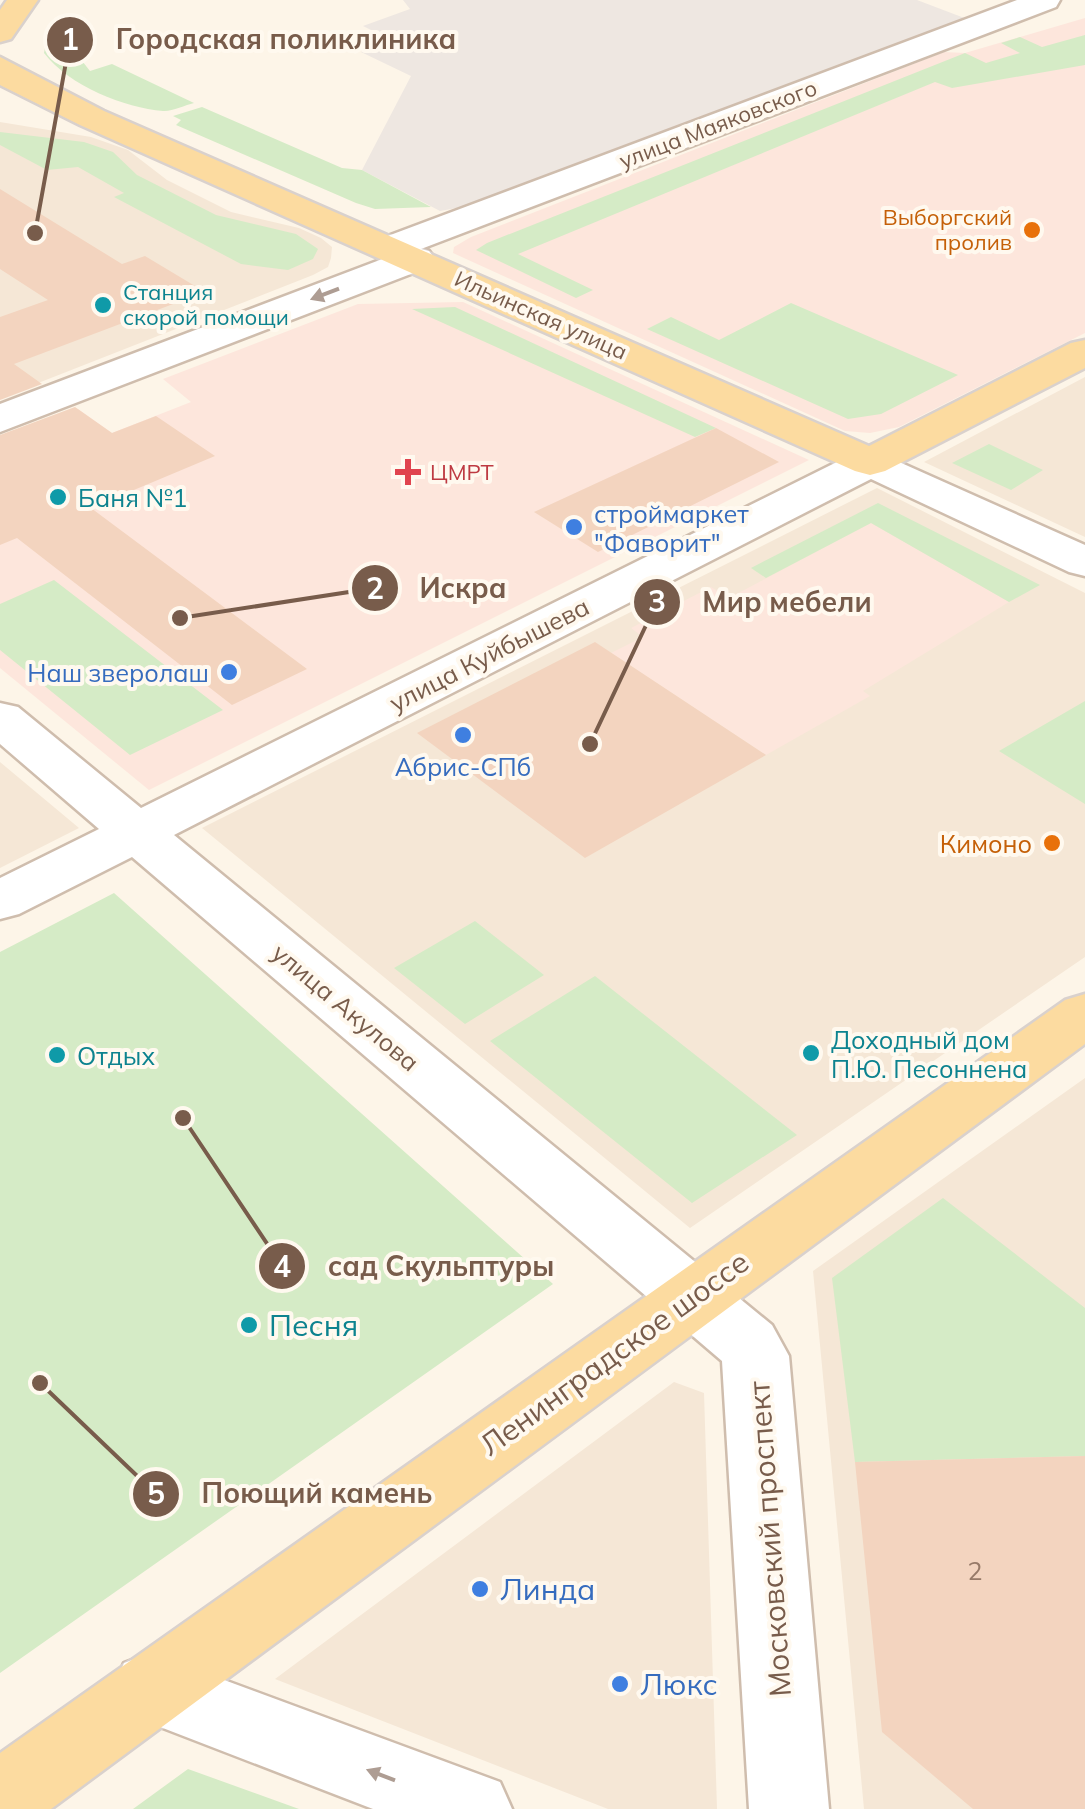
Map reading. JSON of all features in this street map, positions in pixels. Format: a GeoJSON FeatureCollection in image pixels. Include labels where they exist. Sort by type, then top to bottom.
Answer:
{"type":"FeatureCollection","features":[{"type":"Feature","properties":{"kind":"main road"},"geometry":{"type":"LineString","coordinates":[[0,32],[23,0]]}},
{"type":"Feature","properties":{"kind":"main road","name":"Ильинская улица"},"geometry":{"type":"LineString","coordinates":[[0,67],[11,78],[92,118],[870,462]]}},
{"type":"Feature","properties":{"kind":"main road"},"geometry":{"type":"LineString","coordinates":[[0,108],[92,118]]}},
{"type":"Feature","properties":{"kind":"main road","name":"улица Куйбышева"},"geometry":{"type":"LineString","coordinates":[[870,462],[1085,352]]}},
{"type":"Feature","properties":{"kind":"main road","name":"Ленинградское шоссе"},"geometry":{"type":"LineString","coordinates":[[0,1800],[1085,1014]]}},
{"type":"Feature","properties":{"kind":"street","name":"улица Маяковского"},"geometry":{"type":"LineString","coordinates":[[0,419],[403,253],[1045,0]]}},
{"type":"Feature","properties":{"kind":"street","name":"Ильинская улица"},"geometry":{"type":"LineString","coordinates":[[870,462],[1085,562]]}},
{"type":"Feature","properties":{"kind":"street","name":"улица Куйбышева"},"geometry":{"type":"LineString","coordinates":[[0,901],[870,462]]}},
{"type":"Feature","properties":{"kind":"street","name":"улица Акулова"},"geometry":{"type":"LineString","coordinates":[[0,718],[692,1296]]}},
{"type":"Feature","properties":{"kind":"street","name":"Московский проспект"},"geometry":{"type":"LineString","coordinates":[[692,1296],[748,1344],[756,1356],[789,1809]]}},
{"type":"Feature","properties":{"kind":"street"},"geometry":{"type":"LineString","coordinates":[[151,1688],[472,1809]]}},
{"type":"Feature","properties":{"kind":"shaded area"},"geometry":{"type":"Polygon","coordinates":[[[403,0],[917,0],[967,19],[478,204],[440,211],[362,170],[411,76],[361,52],[393,41],[363,26],[410,9],[403,0]]]}},
{"type":"Feature","properties":{"kind":"shaded area"},"geometry":{"type":"Polygon","coordinates":[[[1085,18],[1085,333],[899,427],[870,433],[845,431],[453,253],[454,247],[471,237],[944,52],[965,53],[1085,18]]]}},
{"type":"Feature","properties":{"kind":"shaded area"},"geometry":{"type":"Polygon","coordinates":[[[0,122],[91,137],[128,150],[167,180],[231,212],[299,228],[321,238],[332,247],[328,267],[0,398],[0,122]]]}},
{"type":"Feature","properties":{"kind":"shaded area"},"geometry":{"type":"Polygon","coordinates":[[[463,302],[809,460],[149,790],[0,668],[0,439],[78,409],[112,433],[191,402],[163,379],[358,304],[463,302]]]}},
{"type":"Feature","properties":{"kind":"shaded area"},"geometry":{"type":"Polygon","coordinates":[[[1085,377],[1085,537],[924,462],[1085,377]]]}},
{"type":"Feature","properties":{"kind":"shaded area"},"geometry":{"type":"Polygon","coordinates":[[[877,488],[1085,593],[1085,957],[690,1228],[202,828],[877,488]]]}},
{"type":"Feature","properties":{"kind":"shaded area"},"geometry":{"type":"Polygon","coordinates":[[[871,523],[1009,602],[863,691],[870,696],[766,755],[611,653],[643,637],[631,628],[711,587],[729,598],[871,523]]]}},
{"type":"Feature","properties":{"kind":"shaded area"},"geometry":{"type":"Polygon","coordinates":[[[0,762],[79,828],[0,868],[0,762]]]}},
{"type":"Feature","properties":{"kind":"shaded area"},"geometry":{"type":"Polygon","coordinates":[[[1085,1078],[1085,1809],[864,1809],[813,1271],[1085,1078]]]}},
{"type":"Feature","properties":{"kind":"shaded area"},"geometry":{"type":"Polygon","coordinates":[[[674,1382],[704,1393],[717,1809],[608,1809],[275,1679],[674,1382]]]}},
{"type":"Feature","properties":{"kind":"green space"},"geometry":{"type":"Polygon","coordinates":[[[66,17],[78,18],[68,43],[90,71],[112,64],[194,103],[166,111],[148,109],[115,100],[68,76],[44,53],[48,31],[66,17]]]}},
{"type":"Feature","properties":{"kind":"green space"},"geometry":{"type":"Polygon","coordinates":[[[1085,35],[1085,65],[952,88],[935,82],[518,254],[593,290],[576,298],[476,250],[965,53],[986,63],[1020,53],[1001,43],[1020,37],[1042,47],[1085,35]]]}},
{"type":"Feature","properties":{"kind":"green space"},"geometry":{"type":"Polygon","coordinates":[[[202,107],[342,168],[362,170],[431,207],[375,209],[356,203],[176,125],[181,120],[173,116],[202,107]]]}},
{"type":"Feature","properties":{"kind":"green space"},"geometry":{"type":"Polygon","coordinates":[[[0,132],[84,142],[113,152],[137,175],[216,215],[296,234],[318,249],[313,259],[288,270],[241,264],[114,197],[124,193],[78,167],[47,170],[0,145],[0,132]]]}},
{"type":"Feature","properties":{"kind":"green space"},"geometry":{"type":"Polygon","coordinates":[[[791,303],[958,375],[881,414],[848,419],[647,329],[671,317],[719,340],[791,303]]]}},
{"type":"Feature","properties":{"kind":"green space"},"geometry":{"type":"Polygon","coordinates":[[[455,307],[716,428],[695,437],[412,309],[455,307]]]}},
{"type":"Feature","properties":{"kind":"green space"},"geometry":{"type":"Polygon","coordinates":[[[989,444],[1043,470],[1011,490],[952,463],[989,444]]]}},
{"type":"Feature","properties":{"kind":"green space"},"geometry":{"type":"Polygon","coordinates":[[[878,503],[1040,585],[1009,602],[871,523],[766,578],[751,568],[878,503]]]}},
{"type":"Feature","properties":{"kind":"green space"},"geometry":{"type":"Polygon","coordinates":[[[54,580],[223,710],[130,755],[0,650],[0,604],[54,580]]]}},
{"type":"Feature","properties":{"kind":"green space"},"geometry":{"type":"Polygon","coordinates":[[[1085,701],[1085,804],[999,751],[1085,701]]]}},
{"type":"Feature","properties":{"kind":"green space"},"geometry":{"type":"Polygon","coordinates":[[[114,893],[553,1284],[0,1673],[0,952],[114,893]]]}},
{"type":"Feature","properties":{"kind":"green space"},"geometry":{"type":"Polygon","coordinates":[[[475,921],[544,975],[465,1024],[394,968],[475,921]]]}},
{"type":"Feature","properties":{"kind":"green space"},"geometry":{"type":"Polygon","coordinates":[[[595,976],[797,1135],[692,1203],[490,1041],[595,976]]]}},
{"type":"Feature","properties":{"kind":"green space"},"geometry":{"type":"Polygon","coordinates":[[[943,1198],[1085,1308],[1085,1456],[855,1462],[832,1278],[943,1198]]]}},
{"type":"Feature","properties":{"kind":"green space"},"geometry":{"type":"Polygon","coordinates":[[[188,1769],[299,1809],[133,1809],[188,1769]]]}},
{"type":"Feature","properties":{"kind":"building"},"geometry":{"type":"Polygon","coordinates":[[[0,189],[122,264],[145,256],[205,292],[14,364],[42,384],[0,400],[0,317],[48,300],[0,269],[0,189]]]}},
{"type":"Feature","properties":{"kind":"building"},"geometry":{"type":"Polygon","coordinates":[[[75,407],[112,433],[156,416],[215,456],[91,508],[307,669],[232,705],[17,538],[0,545],[0,435],[75,407]]]}},
{"type":"Feature","properties":{"kind":"building","name":"строймаркет \"Фаворит\""},"geometry":{"type":"Polygon","coordinates":[[[716,428],[779,462],[598,552],[534,512],[716,428]]]}},
{"type":"Feature","properties":{"kind":"building"},"geometry":{"type":"Polygon","coordinates":[[[595,642],[766,755],[585,858],[417,733],[595,642]]]}},
{"type":"Feature","properties":{"kind":"building"},"geometry":{"type":"Polygon","coordinates":[[[1085,1456],[1085,1809],[973,1809],[882,1732],[855,1462],[1085,1456]]]}},
{"type":"Feature","properties":{"kind":"place","name":"Выборгский пролив"},"geometry":{"type":"Point","coordinates":[1032,230]}},
{"type":"Feature","properties":{"kind":"place","name":"Городская поликлиника"},"geometry":{"type":"Point","coordinates":[35,233]}},
{"type":"Feature","properties":{"kind":"place","name":"Станция скорой помощи"},"geometry":{"type":"Point","coordinates":[103,305]}},
{"type":"Feature","properties":{"kind":"place","name":"ЦМРТ"},"geometry":{"type":"Point","coordinates":[408,472]}},
{"type":"Feature","properties":{"kind":"place","name":"Баня №1"},"geometry":{"type":"Point","coordinates":[58,497]}},
{"type":"Feature","properties":{"kind":"place","name":"строймаркет \"Фаворит\""},"geometry":{"type":"Point","coordinates":[574,527]}},
{"type":"Feature","properties":{"kind":"place","name":"Искра"},"geometry":{"type":"Point","coordinates":[180,618]}},
{"type":"Feature","properties":{"kind":"place","name":"Наш зверолаш"},"geometry":{"type":"Point","coordinates":[229,672]}},
{"type":"Feature","properties":{"kind":"place","name":"Абрис-СПб"},"geometry":{"type":"Point","coordinates":[463,735]}},
{"type":"Feature","properties":{"kind":"place","name":"Мир мебели"},"geometry":{"type":"Point","coordinates":[590,744]}},
{"type":"Feature","properties":{"kind":"place","name":"Кимоно"},"geometry":{"type":"Point","coordinates":[1052,843]}},
{"type":"Feature","properties":{"kind":"place","name":"Доходный дом П.Ю. Песоннена"},"geometry":{"type":"Point","coordinates":[811,1053]}},
{"type":"Feature","properties":{"kind":"place","name":"Отдых"},"geometry":{"type":"Point","coordinates":[57,1055]}},
{"type":"Feature","properties":{"kind":"place","name":"сад Скульптуры"},"geometry":{"type":"Point","coordinates":[183,1118]}},
{"type":"Feature","properties":{"kind":"place","name":"Песня"},"geometry":{"type":"Point","coordinates":[249,1325]}},
{"type":"Feature","properties":{"kind":"place","name":"Поющий камень"},"geometry":{"type":"Point","coordinates":[40,1383]}},
{"type":"Feature","properties":{"kind":"place","name":"Линда"},"geometry":{"type":"Point","coordinates":[480,1589]}},
{"type":"Feature","properties":{"kind":"place","name":"Люкс"},"geometry":{"type":"Point","coordinates":[620,1684]}}]}
